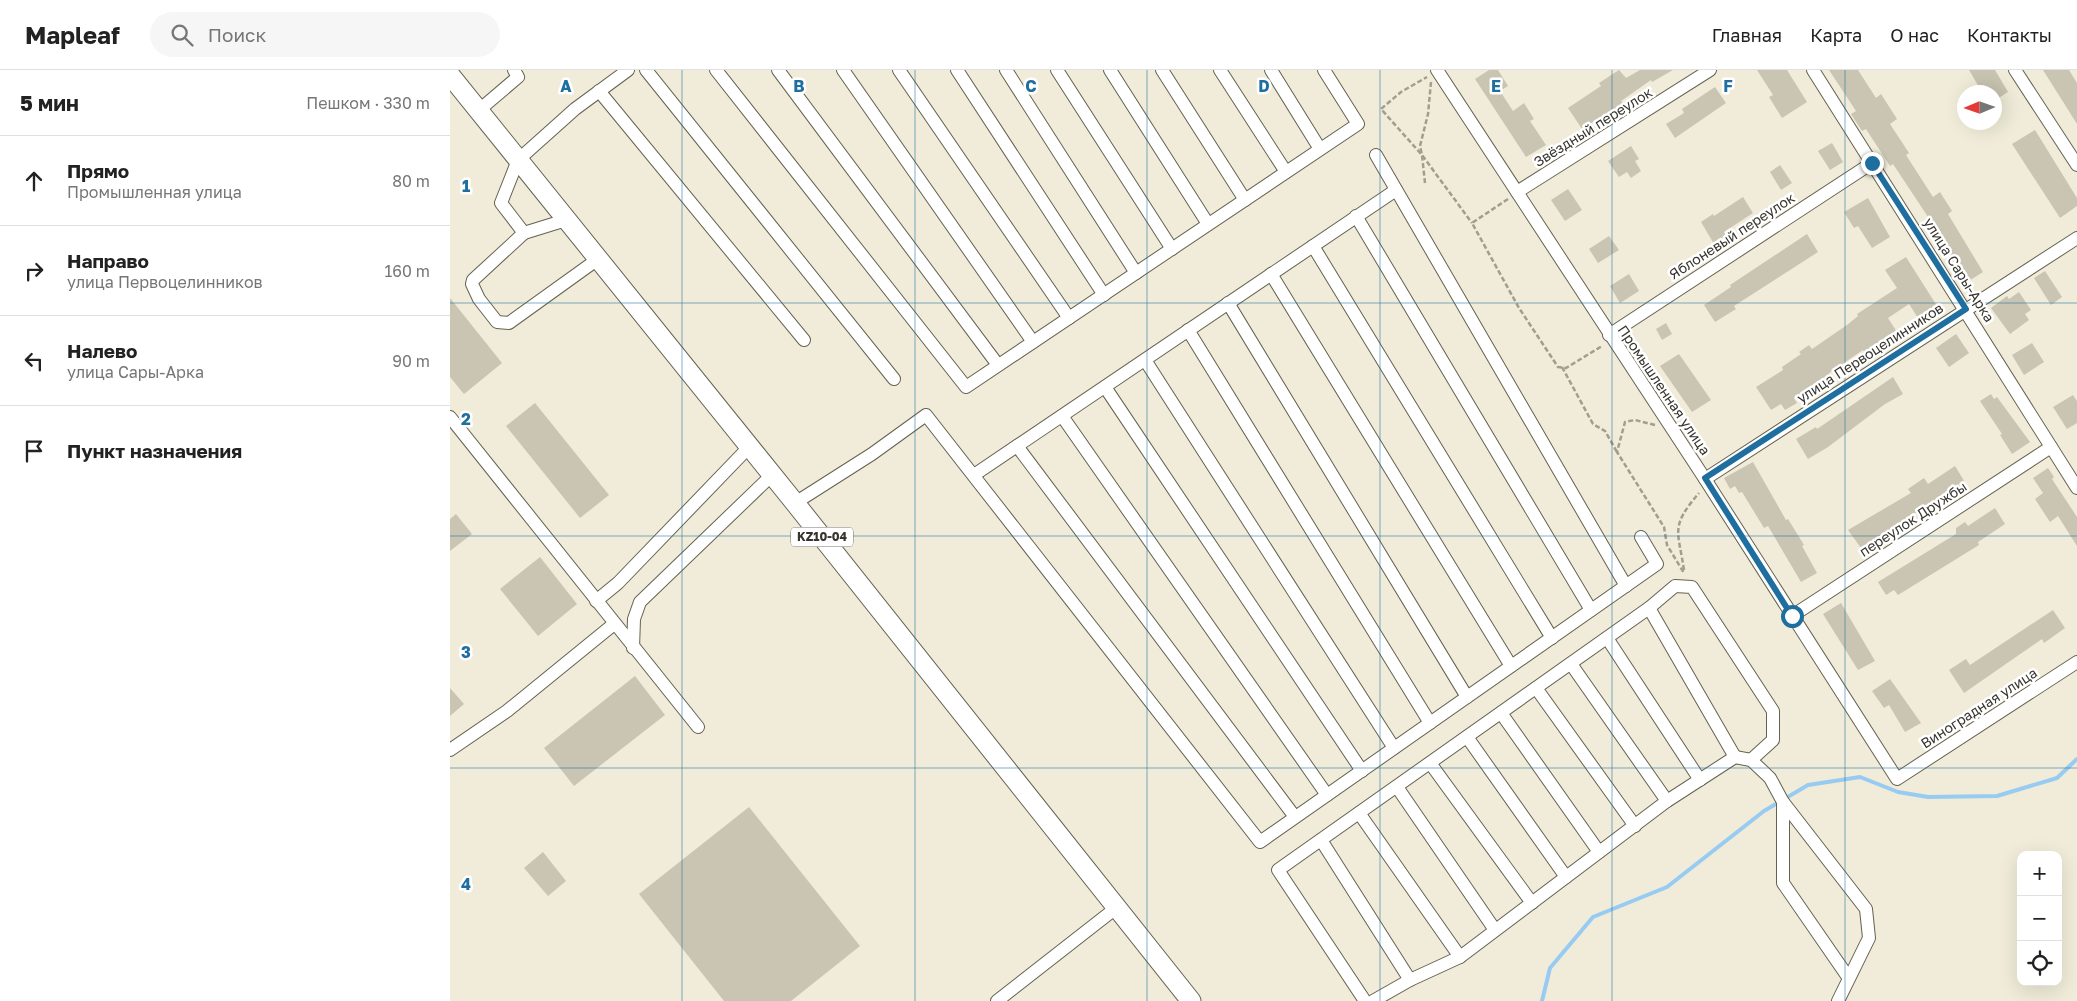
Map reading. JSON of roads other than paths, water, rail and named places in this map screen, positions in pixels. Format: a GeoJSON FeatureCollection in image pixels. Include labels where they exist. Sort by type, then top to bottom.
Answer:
{"type":"FeatureCollection","features":[{"type":"Feature","properties":{"kind":"highway","name":"KZ10-04"},"geometry":{"type":"LineString","coordinates":[[450,75],[750,446],[1191,1001]]}},
{"type":"Feature","properties":{"kind":"lane"},"geometry":{"type":"LineString","coordinates":[[478,111],[518,78],[514,70]]}},
{"type":"Feature","properties":{"kind":"lane"},"geometry":{"type":"LineString","coordinates":[[524,233],[501,203],[518,160],[575,109],[628,70]]}},
{"type":"Feature","properties":{"kind":"lane"},"geometry":{"type":"LineString","coordinates":[[646,70],[894,379]]}},
{"type":"Feature","properties":{"kind":"lane"},"geometry":{"type":"LineString","coordinates":[[716,70],[966,387],[1358,124],[1324,70]]}},
{"type":"Feature","properties":{"kind":"lane"},"geometry":{"type":"LineString","coordinates":[[778,70],[998,365]]}},
{"type":"Feature","properties":{"kind":"lane"},"geometry":{"type":"LineString","coordinates":[[843,70],[1033,342]]}},
{"type":"Feature","properties":{"kind":"lane"},"geometry":{"type":"LineString","coordinates":[[899,70],[1069,318]]}},
{"type":"Feature","properties":{"kind":"lane"},"geometry":{"type":"LineString","coordinates":[[956,70],[1104,295]]}},
{"type":"Feature","properties":{"kind":"lane"},"geometry":{"type":"LineString","coordinates":[[1006,70],[1136,273]]}},
{"type":"Feature","properties":{"kind":"lane"},"geometry":{"type":"LineString","coordinates":[[1057,70],[1172,249]]}},
{"type":"Feature","properties":{"kind":"lane"},"geometry":{"type":"LineString","coordinates":[[1110,70],[1208,224]]}},
{"type":"Feature","properties":{"kind":"lane"},"geometry":{"type":"LineString","coordinates":[[1162,70],[1245,200]]}},
{"type":"Feature","properties":{"kind":"lane"},"geometry":{"type":"LineString","coordinates":[[1220,70],[1286,172]]}},
{"type":"Feature","properties":{"kind":"lane"},"geometry":{"type":"LineString","coordinates":[[1271,70],[1320,149]]}},
{"type":"Feature","properties":{"kind":"lane","name":"Звёздный переулок"},"geometry":{"type":"LineString","coordinates":[[1517,192],[1710,70]]}},
{"type":"Feature","properties":{"kind":"lane","name":"улица Сары-Арка"},"geometry":{"type":"LineString","coordinates":[[1814,70],[2077,488]]}},
{"type":"Feature","properties":{"kind":"lane"},"geometry":{"type":"LineString","coordinates":[[2015,70],[2077,165]]}},
{"type":"Feature","properties":{"kind":"lane","name":"Промышленная улица"},"geometry":{"type":"LineString","coordinates":[[1432,72],[1517,192],[1610,337],[1706,481],[1897,779]]}},
{"type":"Feature","properties":{"kind":"lane"},"geometry":{"type":"LineString","coordinates":[[599,91],[804,340]]}},
{"type":"Feature","properties":{"kind":"lane"},"geometry":{"type":"LineString","coordinates":[[1376,155],[1626,586]]}},
{"type":"Feature","properties":{"kind":"lane","name":"Яблоневый переулок"},"geometry":{"type":"LineString","coordinates":[[1610,337],[1872,163]]}},
{"type":"Feature","properties":{"kind":"lane"},"geometry":{"type":"LineString","coordinates":[[974,475],[1396,190]]}},
{"type":"Feature","properties":{"kind":"lane"},"geometry":{"type":"LineString","coordinates":[[1356,216],[1591,610]]}},
{"type":"Feature","properties":{"kind":"lane"},"geometry":{"type":"LineString","coordinates":[[566,220],[524,233],[473,280],[472,284],[480,299],[498,322],[509,323],[598,259]]}},
{"type":"Feature","properties":{"kind":"lane","name":"улица Первоцелинников"},"geometry":{"type":"LineString","coordinates":[[1706,481],[2077,238]]}},
{"type":"Feature","properties":{"kind":"lane"},"geometry":{"type":"LineString","coordinates":[[1313,246],[1552,638]]}},
{"type":"Feature","properties":{"kind":"lane"},"geometry":{"type":"LineString","coordinates":[[1271,274],[1511,666]]}},
{"type":"Feature","properties":{"kind":"lane"},"geometry":{"type":"LineString","coordinates":[[1228,304],[1467,697]]}},
{"type":"Feature","properties":{"kind":"lane"},"geometry":{"type":"LineString","coordinates":[[1188,330],[1430,723]]}},
{"type":"Feature","properties":{"kind":"lane"},"geometry":{"type":"LineString","coordinates":[[1145,360],[1394,748]]}},
{"type":"Feature","properties":{"kind":"lane"},"geometry":{"type":"LineString","coordinates":[[1105,387],[1362,771]]}},
{"type":"Feature","properties":{"kind":"lane"},"geometry":{"type":"LineString","coordinates":[[795,503],[872,454],[926,415],[1260,842],[1657,564],[1641,537]]}},
{"type":"Feature","properties":{"kind":"lane"},"geometry":{"type":"LineString","coordinates":[[1062,416],[1327,795]]}},
{"type":"Feature","properties":{"kind":"lane"},"geometry":{"type":"LineString","coordinates":[[450,417],[698,727]]}},
{"type":"Feature","properties":{"kind":"lane"},"geometry":{"type":"LineString","coordinates":[[596,600],[618,583],[750,446]]}},
{"type":"Feature","properties":{"kind":"lane"},"geometry":{"type":"LineString","coordinates":[[1017,446],[1295,817]]}},
{"type":"Feature","properties":{"kind":"lane","name":"переулок Дружбы"},"geometry":{"type":"LineString","coordinates":[[1792,616],[2051,447]]}},
{"type":"Feature","properties":{"kind":"lane"},"geometry":{"type":"LineString","coordinates":[[633,648],[634,619],[640,602],[772,475]]}},
{"type":"Feature","properties":{"kind":"lane"},"geometry":{"type":"LineString","coordinates":[[1365,1001],[1278,870],[1571,664],[1649,608],[1674,586],[1692,587],[1773,711],[1773,740],[1751,760]]}},
{"type":"Feature","properties":{"kind":"lane"},"geometry":{"type":"LineString","coordinates":[[1649,608],[1735,757]]}},
{"type":"Feature","properties":{"kind":"lane"},"geometry":{"type":"LineString","coordinates":[[450,750],[507,711],[614,624]]}},
{"type":"Feature","properties":{"kind":"lane"},"geometry":{"type":"LineString","coordinates":[[1607,638],[1700,780]]}},
{"type":"Feature","properties":{"kind":"lane","name":"Виноградная улица"},"geometry":{"type":"LineString","coordinates":[[1897,779],[2077,662]]}},
{"type":"Feature","properties":{"kind":"lane"},"geometry":{"type":"LineString","coordinates":[[1571,664],[1667,801]]}},
{"type":"Feature","properties":{"kind":"lane"},"geometry":{"type":"LineString","coordinates":[[1536,688],[1635,826]]}},
{"type":"Feature","properties":{"kind":"lane"},"geometry":{"type":"LineString","coordinates":[[1501,713],[1599,852]]}},
{"type":"Feature","properties":{"kind":"lane"},"geometry":{"type":"LineString","coordinates":[[1466,737],[1566,877]]}},
{"type":"Feature","properties":{"kind":"lane"},"geometry":{"type":"LineString","coordinates":[[1373,1001],[1410,980],[1460,957],[1667,801],[1735,757],[1751,760],[1770,778],[1783,802],[1866,909],[1869,938],[1848,977],[1838,1001]]}},
{"type":"Feature","properties":{"kind":"lane"},"geometry":{"type":"LineString","coordinates":[[1430,763],[1532,903]]}},
{"type":"Feature","properties":{"kind":"lane"},"geometry":{"type":"LineString","coordinates":[[1397,787],[1495,930]]}},
{"type":"Feature","properties":{"kind":"lane"},"geometry":{"type":"LineString","coordinates":[[1783,802],[1783,883],[1848,977]]}},
{"type":"Feature","properties":{"kind":"lane"},"geometry":{"type":"LineString","coordinates":[[1359,814],[1460,957]]}},
{"type":"Feature","properties":{"kind":"lane"},"geometry":{"type":"LineString","coordinates":[[1321,840],[1410,980]]}},
{"type":"Feature","properties":{"kind":"lane"},"geometry":{"type":"LineString","coordinates":[[997,1001],[1116,908]]}},
{"type":"Feature","properties":{"kind":"waterway"},"geometry":{"type":"LineString","coordinates":[[1542,1001],[1550,968],[1593,917],[1667,887],[1764,811],[1808,785],[1860,777],[1898,792],[1928,797],[1997,796],[2057,778],[2077,759]]}}]}
